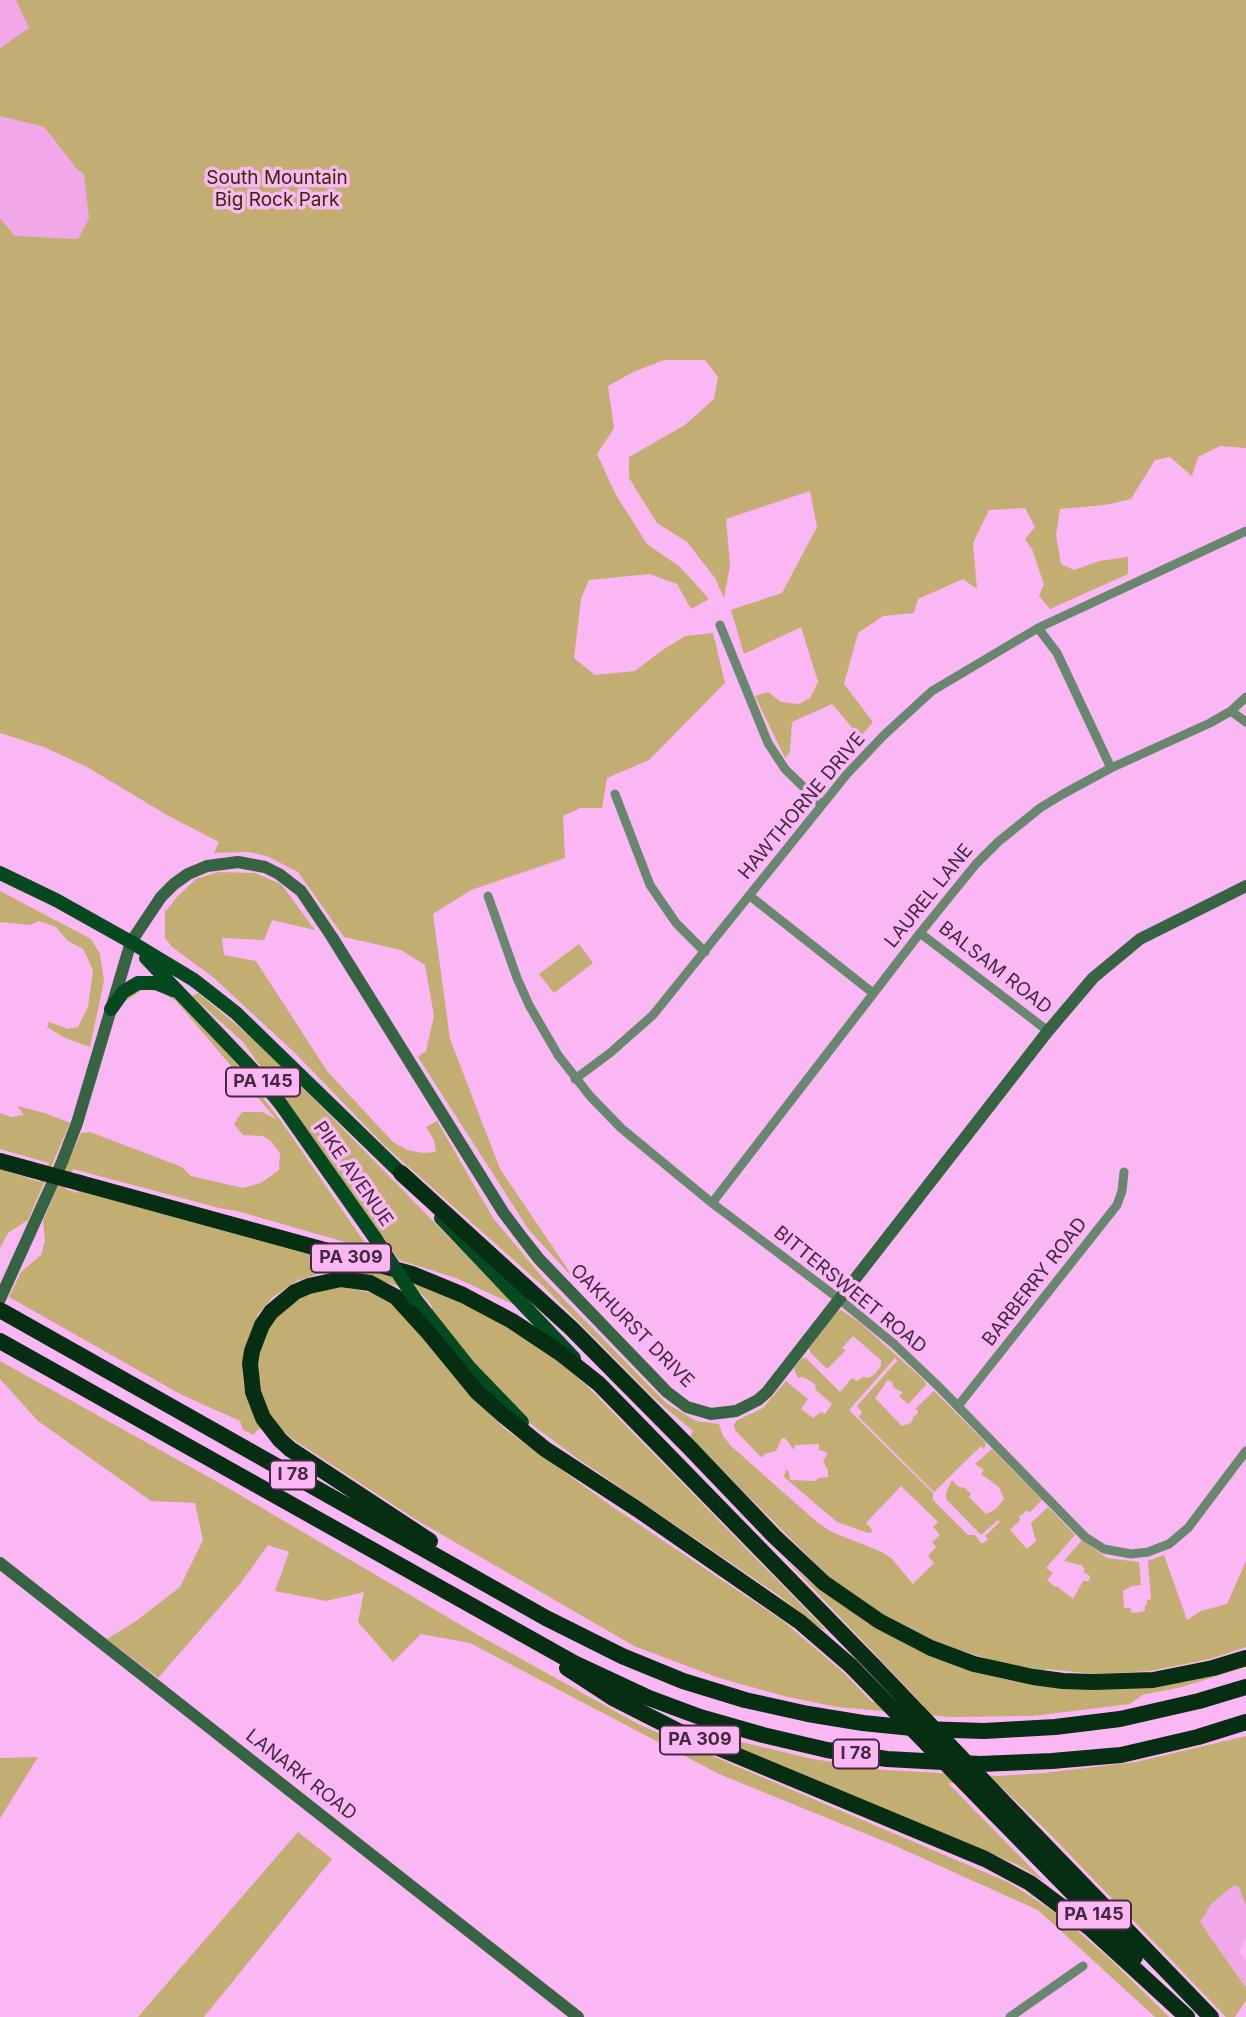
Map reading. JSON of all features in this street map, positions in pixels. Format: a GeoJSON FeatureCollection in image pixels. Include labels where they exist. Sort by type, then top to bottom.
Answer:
{"type":"FeatureCollection","features":[{"type":"Feature","properties":{"kind":"highway","name":"PA 309"},"geometry":{"type":"LineString","coordinates":[[0,1161],[429,1281],[463,1295],[512,1321],[560,1353],[599,1384],[1211,2017]]}},
{"type":"Feature","properties":{"kind":"highway"},"geometry":{"type":"LineString","coordinates":[[401,1173],[571,1328],[824,1583],[879,1621],[931,1648],[974,1664],[1063,1681],[1153,1679],[1203,1671],[1246,1658]]}},
{"type":"Feature","properties":{"kind":"highway"},"geometry":{"type":"LineString","coordinates":[[546,1618],[290,1449],[275,1435],[257,1405],[250,1364],[256,1339],[271,1312],[295,1292],[327,1281],[356,1280],[384,1289],[396,1297],[477,1392],[503,1415],[553,1455],[638,1509]]}},
{"type":"Feature","properties":{"kind":"highway","name":"I 78"},"geometry":{"type":"LineString","coordinates":[[0,1310],[546,1618],[622,1656],[683,1681],[745,1700],[808,1714],[922,1729],[984,1731],[1055,1727],[1121,1719],[1199,1702],[1246,1687]]}},
{"type":"Feature","properties":{"kind":"highway","name":"I 78"},"geometry":{"type":"LineString","coordinates":[[0,1341],[574,1663],[649,1698],[700,1717],[827,1750],[887,1759],[980,1763],[1121,1755],[1198,1737],[1246,1722]]}},
{"type":"Feature","properties":{"kind":"highway","name":"PA 145"},"geometry":{"type":"LineString","coordinates":[[638,1509],[800,1622],[851,1666],[1192,2017]]}},
{"type":"Feature","properties":{"kind":"highway","name":"PA 309"},"geometry":{"type":"LineString","coordinates":[[489,1617],[612,1698],[678,1731],[985,1859],[1030,1883],[1090,1928],[1187,2017]]}},
{"type":"Feature","properties":{"kind":"main road","name":"PIKE AVENUE"},"geometry":{"type":"LineString","coordinates":[[0,873],[56,900],[194,980],[236,1013],[401,1173]]}},
{"type":"Feature","properties":{"kind":"main road","name":"PIKE AVENUE"},"geometry":{"type":"LineString","coordinates":[[131,942],[251,1068],[280,1103],[447,1343],[494,1396],[522,1422],[638,1509]]}},
{"type":"Feature","properties":{"kind":"main road"},"geometry":{"type":"LineString","coordinates":[[111,1009],[123,992],[138,983],[156,983],[181,993]]}},
{"type":"Feature","properties":{"kind":"main road","name":"PA 145"},"geometry":{"type":"LineString","coordinates":[[401,1173],[599,1384]]}},
{"type":"Feature","properties":{"kind":"street","name":"HAWTHORNE DRIVE"},"geometry":{"type":"LineString","coordinates":[[576,1079],[610,1054],[653,1015],[821,804],[884,735],[932,691],[1038,628],[1246,531]]}},
{"type":"Feature","properties":{"kind":"street"},"geometry":{"type":"LineString","coordinates":[[720,625],[768,743],[785,769],[821,804]]}},
{"type":"Feature","properties":{"kind":"street"},"geometry":{"type":"LineString","coordinates":[[1038,628],[1057,653],[1111,768]]}},
{"type":"Feature","properties":{"kind":"street","name":"LAUREL LANE"},"geometry":{"type":"LineString","coordinates":[[712,1203],[920,933],[976,864],[998,842],[1040,808],[1111,768],[1231,711],[1246,697]]}},
{"type":"Feature","properties":{"kind":"street"},"geometry":{"type":"LineString","coordinates":[[1231,711],[1246,722]]}},
{"type":"Feature","properties":{"kind":"street"},"geometry":{"type":"LineString","coordinates":[[615,794],[650,885],[677,923],[705,952]]}},
{"type":"Feature","properties":{"kind":"street","name":"OAKHURST DRIVE"},"geometry":{"type":"LineString","coordinates":[[131,942],[174,884],[207,866],[222,862],[250,863],[279,874],[292,883],[301,891],[332,937],[474,1166],[521,1236],[667,1392],[687,1407],[711,1414],[722,1414],[736,1411],[758,1400],[1048,1031],[1093,978],[1140,939],[1246,886]]}},
{"type":"Feature","properties":{"kind":"street","name":"BITTERSWEET ROAD"},"geometry":{"type":"LineString","coordinates":[[488,896],[517,978],[543,1031],[576,1079],[621,1128],[712,1203],[894,1344],[1085,1537],[1104,1549],[1119,1553],[1148,1552],[1169,1544],[1179,1537],[1246,1451]]}},
{"type":"Feature","properties":{"kind":"street"},"geometry":{"type":"LineString","coordinates":[[750,896],[873,993]]}},
{"type":"Feature","properties":{"kind":"street","name":"BALSAM ROAD"},"geometry":{"type":"LineString","coordinates":[[920,933],[1048,1031]]}},
{"type":"Feature","properties":{"kind":"street"},"geometry":{"type":"LineString","coordinates":[[0,1299],[77,1123],[131,942]]}},
{"type":"Feature","properties":{"kind":"street","name":"BARBERRY ROAD"},"geometry":{"type":"LineString","coordinates":[[958,1406],[1117,1205],[1124,1172]]}},
{"type":"Feature","properties":{"kind":"street","name":"LANARK ROAD"},"geometry":{"type":"LineString","coordinates":[[0,1563],[578,2017]]}},
{"type":"Feature","properties":{"kind":"street"},"geometry":{"type":"LineString","coordinates":[[1010,2017],[1083,1966]]}},
{"type":"Feature","properties":{"kind":"shaded area"},"geometry":{"type":"Polygon","coordinates":[[[0,0],[16,0],[29,28],[0,48],[0,0]]]}},
{"type":"Feature","properties":{"kind":"shaded area"},"geometry":{"type":"Polygon","coordinates":[[[0,116],[43,127],[84,174],[89,218],[78,239],[15,236],[0,218],[0,116]]]}},
{"type":"Feature","properties":{"kind":"shaded area"},"geometry":{"type":"Polygon","coordinates":[[[1233,1886],[1238,1886],[1246,1906],[1246,1938],[1240,1953],[1246,1961],[1246,1988],[1200,1922],[1211,1904],[1233,1886]]]}},
{"type":"Feature","properties":{"kind":"green space","name":"South Mountain Big Rock Park"},"geometry":{"type":"Polygon","coordinates":[[[16,0],[1246,0],[1246,448],[1220,446],[1198,457],[1192,476],[1170,457],[1155,460],[1131,499],[1105,505],[1060,509],[1056,535],[1061,564],[1074,570],[1099,561],[1128,557],[1128,574],[1050,609],[1039,596],[1044,584],[1032,549],[1025,539],[1035,527],[1025,508],[989,510],[973,543],[977,589],[963,579],[918,599],[914,613],[883,616],[858,633],[844,684],[873,722],[860,737],[832,704],[792,722],[790,752],[785,758],[755,696],[768,692],[781,702],[799,704],[810,698],[818,682],[801,627],[744,654],[731,610],[782,593],[817,527],[810,491],[726,519],[730,565],[724,598],[715,578],[687,542],[657,523],[629,478],[629,457],[685,425],[714,399],[718,377],[705,360],[664,360],[633,372],[608,386],[614,428],[597,454],[616,495],[647,544],[680,567],[709,599],[691,609],[677,584],[650,574],[589,580],[581,599],[574,658],[595,675],[635,671],[685,636],[713,633],[725,683],[649,760],[607,778],[602,808],[580,808],[563,816],[565,858],[471,890],[433,914],[450,1039],[500,1169],[575,1280],[529,1230],[418,1057],[426,1051],[434,1016],[425,965],[401,950],[344,937],[298,872],[267,856],[249,852],[214,853],[219,842],[167,815],[87,767],[44,747],[0,733],[0,218],[15,236],[78,239],[89,218],[84,174],[76,168],[44,127],[0,116],[0,48],[29,28],[16,0]]]}},
{"type":"Feature","properties":{"kind":"green space"},"geometry":{"type":"Polygon","coordinates":[[[219,872],[255,873],[281,884],[315,930],[272,920],[264,940],[222,938],[224,955],[256,961],[327,1071],[393,1142],[407,1150],[436,1152],[434,1140],[426,1127],[437,1121],[493,1218],[544,1279],[666,1403],[696,1421],[719,1424],[723,1436],[731,1446],[818,1523],[832,1532],[882,1552],[892,1559],[913,1584],[934,1563],[928,1556],[936,1547],[932,1542],[940,1535],[933,1527],[938,1522],[901,1486],[866,1523],[872,1532],[868,1533],[837,1522],[784,1477],[786,1469],[790,1480],[816,1481],[818,1478],[828,1477],[823,1461],[827,1455],[819,1450],[819,1444],[795,1445],[794,1450],[785,1438],[782,1438],[776,1451],[764,1454],[762,1458],[735,1430],[736,1421],[763,1408],[786,1381],[808,1399],[801,1409],[813,1418],[821,1412],[825,1414],[832,1404],[816,1390],[815,1384],[803,1377],[798,1378],[794,1368],[802,1358],[806,1358],[840,1392],[852,1378],[857,1381],[876,1373],[881,1366],[881,1360],[853,1336],[842,1348],[846,1350],[827,1369],[811,1353],[809,1348],[841,1310],[859,1322],[925,1381],[926,1385],[908,1404],[899,1396],[903,1392],[894,1388],[888,1380],[875,1398],[902,1426],[911,1423],[917,1415],[918,1411],[915,1409],[934,1391],[986,1443],[984,1449],[981,1446],[934,1492],[859,1417],[862,1412],[857,1406],[897,1361],[895,1358],[849,1410],[933,1493],[933,1500],[968,1535],[975,1535],[984,1543],[988,1539],[985,1536],[1000,1522],[998,1520],[981,1535],[946,1499],[946,1493],[952,1480],[971,1494],[969,1497],[986,1514],[996,1509],[1004,1499],[999,1487],[981,1474],[984,1470],[975,1464],[992,1449],[1042,1500],[1030,1512],[1026,1511],[1019,1517],[1020,1520],[1010,1530],[1027,1549],[1036,1541],[1031,1523],[1048,1507],[1075,1535],[1046,1568],[1053,1573],[1047,1580],[1054,1586],[1073,1599],[1083,1581],[1089,1581],[1090,1576],[1083,1572],[1085,1569],[1081,1565],[1064,1561],[1082,1540],[1107,1558],[1139,1562],[1141,1585],[1123,1591],[1124,1608],[1130,1608],[1132,1613],[1142,1612],[1147,1600],[1151,1599],[1148,1561],[1164,1555],[1187,1620],[1201,1611],[1227,1604],[1246,1561],[1246,1647],[1210,1659],[1150,1671],[1097,1674],[1045,1671],[998,1662],[941,1644],[872,1608],[829,1577],[690,1438],[693,1431],[655,1399],[543,1286],[384,1145],[295,1053],[214,978],[172,947],[165,938],[165,912],[196,879],[219,872]]]}},
{"type":"Feature","properties":{"kind":"green space"},"geometry":{"type":"Polygon","coordinates":[[[0,891],[91,939],[100,954],[104,981],[90,1047],[63,1037],[47,1027],[49,1022],[68,1029],[78,1027],[88,1007],[93,970],[83,949],[68,941],[56,927],[39,921],[30,925],[0,922],[0,891]]]}},
{"type":"Feature","properties":{"kind":"green space"},"geometry":{"type":"Polygon","coordinates":[[[579,944],[593,963],[554,993],[539,974],[579,944]]]}},
{"type":"Feature","properties":{"kind":"green space"},"geometry":{"type":"Polygon","coordinates":[[[146,987],[168,993],[181,1003],[237,1064],[281,1121],[369,1249],[237,1211],[73,1169],[65,1189],[424,1286],[493,1317],[548,1353],[585,1384],[827,1631],[531,1424],[503,1399],[432,1311],[432,1306],[422,1294],[358,1273],[346,1272],[321,1273],[297,1281],[273,1297],[258,1314],[245,1349],[242,1369],[244,1388],[253,1414],[262,1429],[257,1430],[254,1435],[243,1430],[240,1421],[180,1394],[9,1297],[21,1272],[41,1255],[45,1241],[43,1221],[81,1133],[90,1132],[182,1167],[191,1176],[243,1188],[261,1183],[279,1170],[280,1153],[271,1141],[263,1136],[243,1135],[234,1124],[242,1112],[262,1112],[276,1119],[176,1001],[160,991],[142,990],[124,1002],[128,996],[146,987]]]}},
{"type":"Feature","properties":{"kind":"green space"},"geometry":{"type":"Polygon","coordinates":[[[198,993],[263,1047],[515,1305],[456,1278],[399,1260],[243,1042],[192,996],[198,993]]]}},
{"type":"Feature","properties":{"kind":"green space"},"geometry":{"type":"Polygon","coordinates":[[[17,1106],[70,1123],[28,1220],[8,1233],[0,1248],[0,1169],[40,1182],[49,1163],[0,1149],[0,1113],[11,1117],[24,1115],[17,1106]]]}},
{"type":"Feature","properties":{"kind":"green space"},"geometry":{"type":"Polygon","coordinates":[[[341,1286],[384,1298],[402,1312],[465,1389],[505,1429],[610,1505],[783,1621],[844,1673],[872,1702],[924,1706],[786,1560],[807,1579],[867,1623],[961,1668],[1004,1679],[1036,1685],[1246,1663],[1246,1667],[1182,1687],[1142,1695],[1130,1704],[1033,1716],[950,1717],[837,1707],[788,1697],[719,1678],[634,1646],[415,1519],[291,1438],[279,1427],[270,1415],[258,1382],[258,1353],[268,1329],[276,1317],[303,1295],[341,1286]]]}},
{"type":"Feature","properties":{"kind":"green space"},"geometry":{"type":"Polygon","coordinates":[[[0,1361],[223,1485],[471,1631],[640,1725],[1010,1883],[1062,1917],[1169,2017],[1155,2017],[1038,1910],[891,1844],[719,1774],[470,1643],[421,1634],[393,1662],[358,1622],[364,1592],[326,1601],[275,1591],[289,1552],[268,1545],[240,1584],[158,1678],[107,1639],[136,1621],[180,1587],[203,1540],[195,1503],[151,1501],[38,1421],[0,1379],[0,1361]]]}},
{"type":"Feature","properties":{"kind":"green space"},"geometry":{"type":"Polygon","coordinates":[[[1246,1736],[1246,1906],[1238,1886],[1233,1886],[1211,1904],[1200,1922],[1246,1988],[1246,2000],[1235,2017],[1226,2017],[1045,1829],[999,1785],[948,1783],[1044,1881],[1018,1865],[730,1745],[733,1740],[813,1759],[884,1770],[997,1776],[1136,1762],[1246,1736]]]}},
{"type":"Feature","properties":{"kind":"green space"},"geometry":{"type":"Polygon","coordinates":[[[38,1757],[7,1807],[0,1819],[0,1758],[38,1757]]]}},
{"type":"Feature","properties":{"kind":"green space"},"geometry":{"type":"Polygon","coordinates":[[[298,1832],[332,1859],[204,2017],[138,2017],[298,1832]]]}}]}
